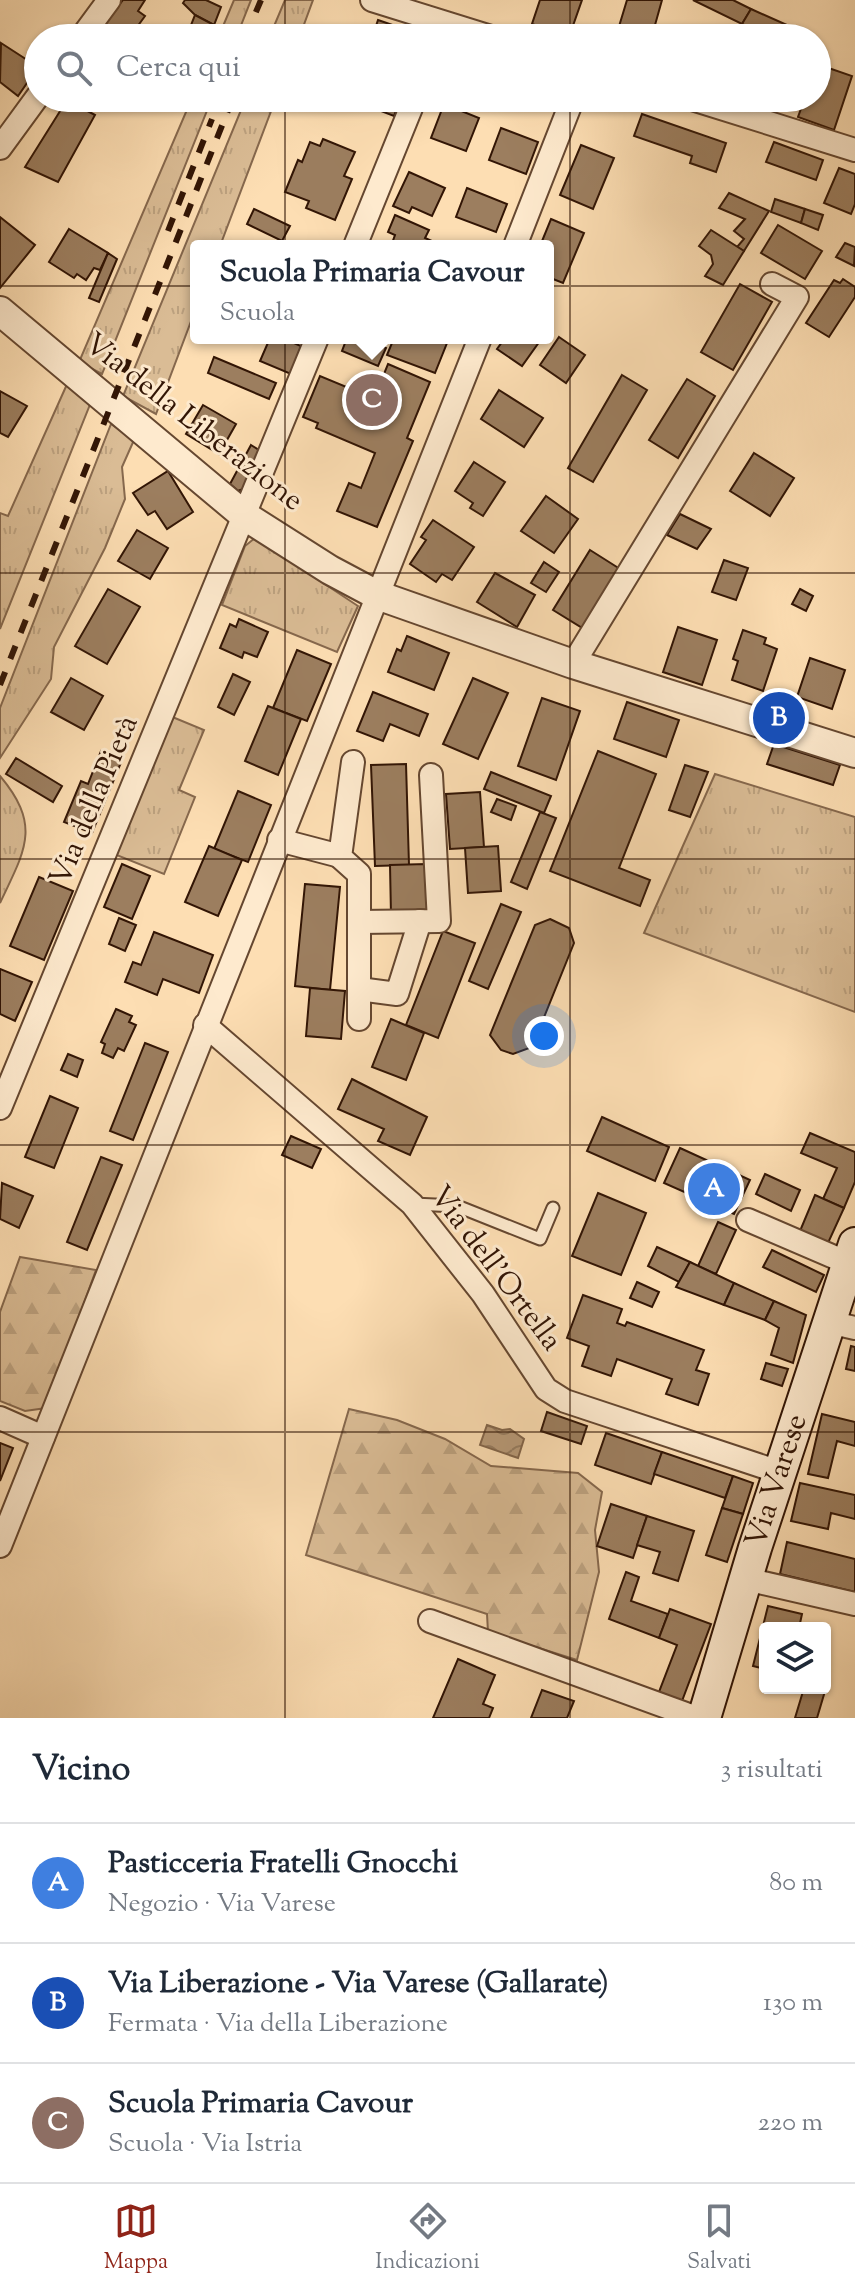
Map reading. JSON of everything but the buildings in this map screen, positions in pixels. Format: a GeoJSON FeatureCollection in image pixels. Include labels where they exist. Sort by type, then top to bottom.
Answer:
{"type":"FeatureCollection","features":[{"type":"Feature","properties":{"kind":"main road","name":"Via Varese"},"geometry":{"type":"LineString","coordinates":[[704,1718],[779,1472],[842,1325],[852,1254]]}},
{"type":"Feature","properties":{"kind":"street"},"geometry":{"type":"LineString","coordinates":[[91,24],[109,0]]}},
{"type":"Feature","properties":{"kind":"street"},"geometry":{"type":"LineString","coordinates":[[372,0],[426,24]]}},
{"type":"Feature","properties":{"kind":"street"},"geometry":{"type":"LineString","coordinates":[[0,148],[26,112]]}},
{"type":"Feature","properties":{"kind":"street"},"geometry":{"type":"LineString","coordinates":[[357,240],[409,112]]}},
{"type":"Feature","properties":{"kind":"street"},"geometry":{"type":"LineString","coordinates":[[517,240],[568,112]]}},
{"type":"Feature","properties":{"kind":"street"},"geometry":{"type":"LineString","coordinates":[[734,112],[855,150]]}},
{"type":"Feature","properties":{"kind":"street"},"geometry":{"type":"LineString","coordinates":[[573,664],[797,297],[772,284]]}},
{"type":"Feature","properties":{"kind":"street","name":"Via della Liberazione"},"geometry":{"type":"LineString","coordinates":[[0,311],[245,516],[330,570],[377,595],[573,664],[855,753]]}},
{"type":"Feature","properties":{"kind":"street","name":"Via della Pietà"},"geometry":{"type":"LineString","coordinates":[[0,1108],[315,344]]}},
{"type":"Feature","properties":{"kind":"street"},"geometry":{"type":"LineString","coordinates":[[0,1546],[478,344]]}},
{"type":"Feature","properties":{"kind":"street"},"geometry":{"type":"LineString","coordinates":[[340,856],[353,762]]}},
{"type":"Feature","properties":{"kind":"street"},"geometry":{"type":"LineString","coordinates":[[359,922],[439,921],[431,775]]}},
{"type":"Feature","properties":{"kind":"street"},"geometry":{"type":"LineString","coordinates":[[279,840],[340,856],[359,874],[359,1019]]}},
{"type":"Feature","properties":{"kind":"street"},"geometry":{"type":"LineString","coordinates":[[359,989],[397,994],[420,921]]}},
{"type":"Feature","properties":{"kind":"street","name":"Via dell'Ortella"},"geometry":{"type":"LineString","coordinates":[[205,1025],[412,1204],[483,1294],[546,1389],[565,1401],[779,1472]]}},
{"type":"Feature","properties":{"kind":"street"},"geometry":{"type":"LineString","coordinates":[[748,1220],[852,1254]]}},
{"type":"Feature","properties":{"kind":"street"},"geometry":{"type":"LineString","coordinates":[[0,1418],[43,1437]]}},
{"type":"Feature","properties":{"kind":"street"},"geometry":{"type":"LineString","coordinates":[[746,1579],[855,1604]]}},
{"type":"Feature","properties":{"kind":"street"},"geometry":{"type":"LineString","coordinates":[[430,1621],[697,1718]]}},
{"type":"Feature","properties":{"kind":"lane"},"geometry":{"type":"LineString","coordinates":[[412,1204],[457,1206],[540,1239],[553,1208]]}},
{"type":"Feature","properties":{"kind":"green space"},"geometry":{"type":"Polygon","coordinates":[[[234,0],[251,0],[242,24],[224,24],[234,0]]]}},
{"type":"Feature","properties":{"kind":"green space"},"geometry":{"type":"Polygon","coordinates":[[[285,0],[313,0],[304,24],[275,24],[285,0]]]}},
{"type":"Feature","properties":{"kind":"green space"},"geometry":{"type":"Polygon","coordinates":[[[186,112],[206,112],[102,374],[79,362],[186,112]]]}},
{"type":"Feature","properties":{"kind":"green space"},"geometry":{"type":"Polygon","coordinates":[[[240,112],[271,112],[222,240],[190,240],[190,324],[156,414],[123,396],[240,112]]]}},
{"type":"Feature","properties":{"kind":"green space"},"geometry":{"type":"Polygon","coordinates":[[[68,382],[91,402],[0,629],[0,513],[8,516],[68,382]]]}},
{"type":"Feature","properties":{"kind":"green space"},"geometry":{"type":"Polygon","coordinates":[[[111,424],[134,440],[122,467],[125,499],[105,548],[54,647],[51,679],[0,758],[0,708],[111,424]]]}},
{"type":"Feature","properties":{"kind":"green space"},"geometry":{"type":"Polygon","coordinates":[[[255,538],[358,606],[337,652],[222,605],[245,546],[255,538]]]}},
{"type":"Feature","properties":{"kind":"green space"},"geometry":{"type":"Polygon","coordinates":[[[170,716],[204,730],[179,790],[195,797],[164,874],[114,854],[170,716]]]}},
{"type":"Feature","properties":{"kind":"green space"},"geometry":{"type":"Polygon","coordinates":[[[715,774],[855,817],[855,1012],[644,933],[715,774]]]}},
{"type":"Feature","properties":{"kind":"green space"},"geometry":{"type":"Polygon","coordinates":[[[0,776],[21,809],[25,838],[22,853],[0,903],[0,776]]]}},
{"type":"Feature","properties":{"kind":"green space"},"geometry":{"type":"Polygon","coordinates":[[[20,1257],[96,1270],[46,1408],[25,1411],[0,1401],[0,1312],[20,1257]]]}},
{"type":"Feature","properties":{"kind":"green space"},"geometry":{"type":"Polygon","coordinates":[[[349,1409],[397,1420],[445,1439],[491,1466],[578,1473],[602,1492],[595,1530],[599,1572],[577,1660],[488,1632],[487,1614],[306,1555],[349,1409]]]}},
{"type":"Feature","properties":{"kind":"water"},"geometry":{"type":"Polygon","coordinates":[[[487,1425],[510,1429],[524,1439],[518,1458],[480,1445],[487,1425]]]}},
{"type":"Feature","properties":{"kind":"railway"},"geometry":{"type":"LineString","coordinates":[[251,24],[261,0]]}},
{"type":"Feature","properties":{"kind":"railway"},"geometry":{"type":"LineString","coordinates":[[0,685],[227,112]]}},
{"type":"Feature","properties":{"kind":"railway"},"geometry":{"type":"LineString","coordinates":[[168,231],[212,119]]}},
{"type":"Feature","properties":{"kind":"place","name":"Scuola Primaria Cavour"},"geometry":{"type":"Point","coordinates":[372,400]}},
{"type":"Feature","properties":{"kind":"place","name":"Via Liberazione - Via Varese (Gallarate)"},"geometry":{"type":"Point","coordinates":[779,718]}},
{"type":"Feature","properties":{"kind":"place","name":"Pasticceria Fratelli Gnocchi"},"geometry":{"type":"Point","coordinates":[714,1189]}}]}
